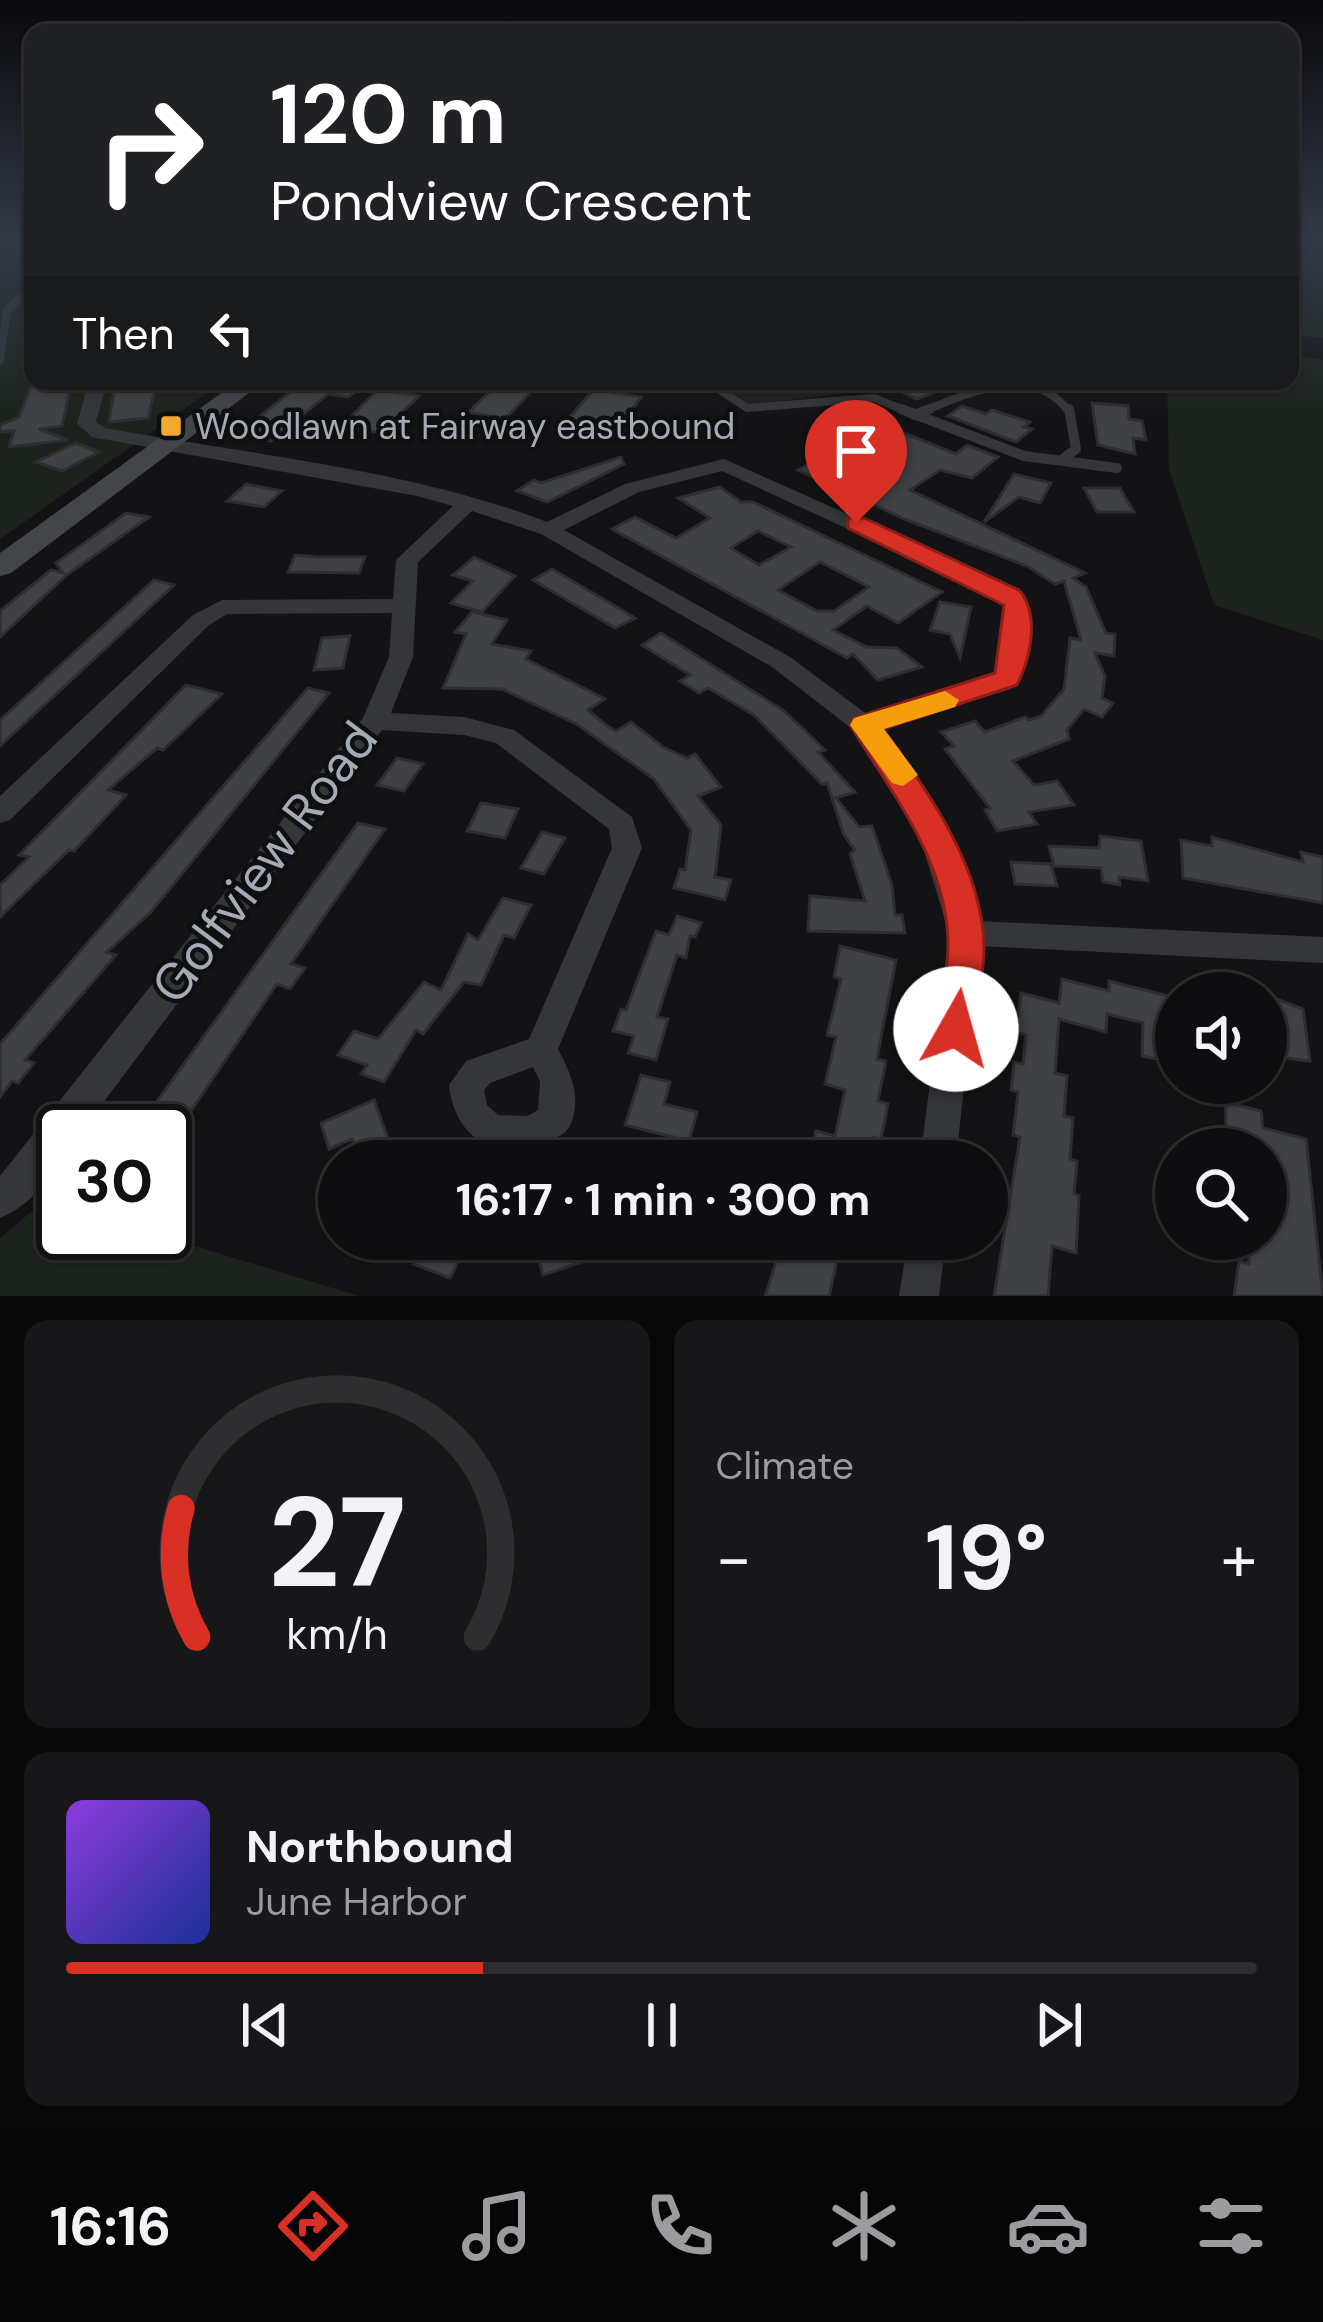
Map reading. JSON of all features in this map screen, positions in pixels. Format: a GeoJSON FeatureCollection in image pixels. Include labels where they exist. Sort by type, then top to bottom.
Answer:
{"type":"FeatureCollection","features":[{"type":"Feature","properties":{"kind":"main road"},"geometry":{"type":"LineString","coordinates":[[0,567],[241,390]]}},
{"type":"Feature","properties":{"kind":"street"},"geometry":{"type":"LineString","coordinates":[[95,390],[86,424],[99,433],[469,502],[548,530],[781,662],[864,725],[926,813],[965,933],[940,1140]]}},
{"type":"Feature","properties":{"kind":"street"},"geometry":{"type":"LineString","coordinates":[[548,530],[633,487],[724,464],[1010,595],[1017,604],[1019,626],[1007,679],[864,725]]}},
{"type":"Feature","properties":{"kind":"street","name":"Golfview Road"},"geometry":{"type":"LineString","coordinates":[[0,1200],[20,1183],[375,721],[401,657],[407,560],[469,502]]}},
{"type":"Feature","properties":{"kind":"street"},"geometry":{"type":"LineString","coordinates":[[0,813],[200,620],[222,607],[403,606]]}},
{"type":"Feature","properties":{"kind":"street"},"geometry":{"type":"LineString","coordinates":[[375,721],[464,726],[505,736],[622,824],[627,848],[541,1048]]}},
{"type":"Feature","properties":{"kind":"street"},"geometry":{"type":"LineString","coordinates":[[965,933],[1323,950]]}},
{"type":"Feature","properties":{"kind":"street"},"geometry":{"type":"LineString","coordinates":[[920,1296],[924,1260]]}},
{"type":"Feature","properties":{"kind":"lane"},"geometry":{"type":"LineString","coordinates":[[0,360],[7,310],[16,301]]}},
{"type":"Feature","properties":{"kind":"lane"},"geometry":{"type":"LineString","coordinates":[[720,390],[747,408],[856,397],[887,402],[1024,456],[1117,468]]}},
{"type":"Feature","properties":{"kind":"lane"},"geometry":{"type":"LineString","coordinates":[[913,415],[979,390]]}},
{"type":"Feature","properties":{"kind":"lane"},"geometry":{"type":"LineString","coordinates":[[1036,390],[1056,397],[1069,409],[1076,448],[1064,458]]}},
{"type":"Feature","properties":{"kind":"shaded area"},"geometry":{"type":"Polygon","coordinates":[[[0,301],[24,301],[24,390],[211,390],[0,539],[0,301]]]}},
{"type":"Feature","properties":{"kind":"shaded area"},"geometry":{"type":"Polygon","coordinates":[[[1299,301],[1323,301],[1323,338],[1299,336],[1299,301]]]}},
{"type":"Feature","properties":{"kind":"shaded area"},"geometry":{"type":"Polygon","coordinates":[[[1299,356],[1323,360],[1323,640],[1214,605],[1169,469],[1167,390],[1299,390],[1299,356]]]}},
{"type":"Feature","properties":{"kind":"shaded area"},"geometry":{"type":"Polygon","coordinates":[[[726,390],[854,390],[852,392],[748,405],[726,390]]]}},
{"type":"Feature","properties":{"kind":"shaded area"},"geometry":{"type":"Polygon","coordinates":[[[36,1208],[36,1260],[192,1260],[192,1245],[359,1296],[0,1296],[0,1238],[36,1208]]]}},
{"type":"Feature","properties":{"kind":"building"},"geometry":{"type":"Polygon","coordinates":[[[30,390],[70,390],[62,426],[39,429],[68,440],[9,447],[14,431],[0,432],[0,425],[19,417],[30,390]]]}},
{"type":"Feature","properties":{"kind":"building"},"geometry":{"type":"Polygon","coordinates":[[[114,390],[155,390],[148,418],[109,422],[114,390]]]}},
{"type":"Feature","properties":{"kind":"building"},"geometry":{"type":"Polygon","coordinates":[[[293,390],[358,390],[348,397],[328,394],[271,441],[237,435],[293,390]]]}},
{"type":"Feature","properties":{"kind":"building"},"geometry":{"type":"Polygon","coordinates":[[[377,390],[419,396],[380,433],[342,426],[377,390]]]}},
{"type":"Feature","properties":{"kind":"building"},"geometry":{"type":"Polygon","coordinates":[[[491,390],[532,390],[505,419],[469,412],[491,390]]]}},
{"type":"Feature","properties":{"kind":"building"},"geometry":{"type":"Polygon","coordinates":[[[593,390],[641,397],[628,415],[641,417],[627,435],[608,426],[602,432],[583,429],[578,435],[558,431],[593,390]]]}},
{"type":"Feature","properties":{"kind":"building"},"geometry":{"type":"Polygon","coordinates":[[[898,390],[940,390],[917,399],[898,390]]]}},
{"type":"Feature","properties":{"kind":"building"},"geometry":{"type":"Polygon","coordinates":[[[1092,403],[1128,406],[1129,419],[1142,421],[1146,440],[1133,438],[1135,454],[1098,445],[1092,403]]]}},
{"type":"Feature","properties":{"kind":"building"},"geometry":{"type":"Polygon","coordinates":[[[962,406],[1030,422],[1024,427],[1032,429],[1016,442],[948,416],[962,406]]]}},
{"type":"Feature","properties":{"kind":"building"},"geometry":{"type":"Polygon","coordinates":[[[854,413],[956,454],[967,445],[998,457],[972,478],[940,470],[910,490],[1085,573],[1073,578],[1086,587],[1106,633],[1115,634],[1114,656],[1095,653],[1105,676],[1102,698],[1113,703],[1102,717],[1084,709],[1067,730],[1069,739],[1013,761],[1034,785],[1057,781],[1074,805],[1029,812],[1037,824],[997,831],[985,810],[990,808],[945,749],[954,746],[941,732],[975,721],[985,732],[1041,716],[1064,689],[1070,638],[1081,640],[1064,581],[1055,584],[1027,566],[907,520],[798,470],[857,435],[831,422],[854,413]]]}},
{"type":"Feature","properties":{"kind":"building"},"geometry":{"type":"Polygon","coordinates":[[[76,443],[99,452],[62,471],[36,462],[76,443]]]}},
{"type":"Feature","properties":{"kind":"building"},"geometry":{"type":"Polygon","coordinates":[[[621,457],[624,464],[547,502],[517,491],[534,480],[541,483],[621,457]]]}},
{"type":"Feature","properties":{"kind":"building"},"geometry":{"type":"Polygon","coordinates":[[[1014,474],[1051,483],[1040,503],[1019,497],[984,522],[1014,474]]]}},
{"type":"Feature","properties":{"kind":"building"},"geometry":{"type":"Polygon","coordinates":[[[246,484],[282,491],[264,507],[227,501],[246,484]]]}},
{"type":"Feature","properties":{"kind":"building"},"geometry":{"type":"Polygon","coordinates":[[[720,487],[741,502],[753,502],[942,592],[898,623],[867,606],[833,630],[867,647],[897,648],[922,667],[878,680],[853,654],[847,658],[612,529],[635,517],[676,538],[710,518],[678,498],[720,487]],[[758,531],[731,548],[759,565],[791,547],[758,531]],[[820,562],[778,590],[817,611],[834,611],[869,587],[820,562]]]}},
{"type":"Feature","properties":{"kind":"building"},"geometry":{"type":"Polygon","coordinates":[[[1084,488],[1120,488],[1134,512],[1097,512],[1084,488]]]}},
{"type":"Feature","properties":{"kind":"building"},"geometry":{"type":"Polygon","coordinates":[[[126,513],[149,517],[68,574],[0,637],[0,611],[51,570],[63,573],[56,563],[126,513]]]}},
{"type":"Feature","properties":{"kind":"building"},"geometry":{"type":"Polygon","coordinates":[[[295,555],[365,557],[359,573],[288,572],[295,555]]]}},
{"type":"Feature","properties":{"kind":"building"},"geometry":{"type":"Polygon","coordinates":[[[474,557],[515,576],[482,612],[451,603],[473,581],[453,575],[474,557]]]}},
{"type":"Feature","properties":{"kind":"building"},"geometry":{"type":"Polygon","coordinates":[[[552,569],[635,618],[615,628],[533,580],[552,569]]]}},
{"type":"Feature","properties":{"kind":"building"},"geometry":{"type":"Polygon","coordinates":[[[154,580],[174,585],[0,746],[0,720],[154,580]]]}},
{"type":"Feature","properties":{"kind":"building"},"geometry":{"type":"Polygon","coordinates":[[[940,602],[971,607],[960,658],[950,634],[930,630],[940,602]]]}},
{"type":"Feature","properties":{"kind":"building"},"geometry":{"type":"Polygon","coordinates":[[[472,612],[507,620],[492,644],[531,651],[526,659],[605,699],[588,710],[606,725],[616,731],[631,722],[663,747],[687,758],[695,754],[721,787],[698,796],[721,825],[715,877],[731,880],[725,900],[674,888],[680,869],[685,870],[691,830],[654,779],[578,725],[502,689],[443,688],[466,634],[455,632],[472,612]]]}},
{"type":"Feature","properties":{"kind":"building"},"geometry":{"type":"Polygon","coordinates":[[[661,633],[784,711],[825,750],[818,752],[855,792],[836,798],[859,827],[872,826],[892,885],[895,915],[902,915],[905,933],[808,931],[810,896],[865,901],[850,854],[855,850],[844,835],[827,783],[822,784],[754,715],[708,688],[699,693],[680,681],[690,675],[642,645],[661,633]]]}},
{"type":"Feature","properties":{"kind":"building"},"geometry":{"type":"Polygon","coordinates":[[[350,636],[343,668],[314,670],[322,638],[350,636]]]}},
{"type":"Feature","properties":{"kind":"building"},"geometry":{"type":"Polygon","coordinates":[[[186,685],[222,694],[163,750],[157,748],[108,790],[126,795],[74,851],[69,850],[0,917],[0,885],[29,857],[19,855],[186,685]]]}},
{"type":"Feature","properties":{"kind":"building"},"geometry":{"type":"Polygon","coordinates":[[[308,688],[329,693],[151,912],[107,952],[116,955],[25,1060],[34,1063],[18,1083],[12,1081],[0,1097],[0,1044],[308,688]]]}},
{"type":"Feature","properties":{"kind":"building"},"geometry":{"type":"Polygon","coordinates":[[[397,758],[423,764],[404,791],[377,785],[397,758]]]}},
{"type":"Feature","properties":{"kind":"building"},"geometry":{"type":"Polygon","coordinates":[[[481,803],[518,809],[505,838],[467,831],[481,803]]]}},
{"type":"Feature","properties":{"kind":"building"},"geometry":{"type":"Polygon","coordinates":[[[358,823],[385,829],[291,964],[305,968],[290,989],[277,984],[192,1109],[192,1104],[155,1104],[358,823]]]}},
{"type":"Feature","properties":{"kind":"building"},"geometry":{"type":"Polygon","coordinates":[[[542,832],[565,838],[544,874],[521,868],[542,832]]]}},
{"type":"Feature","properties":{"kind":"building"},"geometry":{"type":"Polygon","coordinates":[[[1100,836],[1141,841],[1148,881],[1119,877],[1120,885],[1103,882],[1101,868],[1054,866],[1049,846],[1099,848],[1100,836]]]}},
{"type":"Feature","properties":{"kind":"building"},"geometry":{"type":"Polygon","coordinates":[[[1212,837],[1303,862],[1301,852],[1323,857],[1323,903],[1183,878],[1181,840],[1212,846],[1212,837]]]}},
{"type":"Feature","properties":{"kind":"building"},"geometry":{"type":"Polygon","coordinates":[[[1011,862],[1051,864],[1057,886],[1015,884],[1011,862]]]}},
{"type":"Feature","properties":{"kind":"building"},"geometry":{"type":"Polygon","coordinates":[[[503,898],[531,905],[514,938],[504,935],[481,985],[464,982],[423,1034],[416,1030],[384,1082],[361,1074],[367,1065],[338,1055],[354,1031],[378,1039],[424,982],[441,990],[468,934],[478,940],[503,898]]]}},
{"type":"Feature","properties":{"kind":"building"},"geometry":{"type":"Polygon","coordinates":[[[677,916],[701,923],[695,937],[690,936],[686,958],[677,955],[657,1017],[668,1019],[656,1060],[628,1053],[634,1036],[613,1031],[621,1009],[626,1010],[656,931],[669,935],[677,916]]]}},
{"type":"Feature","properties":{"kind":"building"},"geometry":{"type":"Polygon","coordinates":[[[840,946],[896,960],[877,1059],[886,1061],[878,1101],[888,1104],[881,1139],[814,1140],[816,1131],[835,1136],[845,1090],[825,1084],[836,1037],[827,1035],[841,979],[834,977],[840,946]]]}},
{"type":"Feature","properties":{"kind":"building"},"geometry":{"type":"Polygon","coordinates":[[[1062,979],[1109,991],[1109,981],[1155,993],[1155,1059],[1142,1056],[1143,1023],[1107,1014],[1106,1032],[1059,1019],[1055,1073],[1067,1076],[1064,1116],[1073,1118],[1070,1159],[1077,1161],[1074,1194],[1079,1196],[1076,1253],[1052,1246],[1048,1296],[994,1296],[1000,1260],[1008,1260],[1008,1210],[1020,1137],[1013,1135],[1018,1092],[1011,1090],[1014,1062],[1023,1064],[1026,1035],[1016,1032],[1021,993],[1059,1003],[1062,979]]]}},
{"type":"Feature","properties":{"kind":"building"},"geometry":{"type":"Polygon","coordinates":[[[1287,1003],[1303,1009],[1310,1061],[1287,1058],[1287,1003]]]}},
{"type":"Feature","properties":{"kind":"building"},"geometry":{"type":"Polygon","coordinates":[[[641,1075],[670,1082],[664,1104],[697,1112],[689,1140],[625,1125],[641,1075]]]}},
{"type":"Feature","properties":{"kind":"building"},"geometry":{"type":"Polygon","coordinates":[[[374,1100],[388,1140],[326,1140],[321,1123],[374,1100]]]}},
{"type":"Feature","properties":{"kind":"building"},"geometry":{"type":"Polygon","coordinates":[[[1225,1104],[1261,1111],[1263,1128],[1226,1128],[1225,1104]]]}},
{"type":"Feature","properties":{"kind":"building"},"geometry":{"type":"Polygon","coordinates":[[[1287,1134],[1306,1139],[1323,1296],[1234,1296],[1239,1261],[1249,1264],[1249,1260],[1287,1260],[1287,1134]]]}},
{"type":"Feature","properties":{"kind":"building"},"geometry":{"type":"Polygon","coordinates":[[[415,1260],[459,1260],[450,1278],[413,1264],[415,1260]]]}},
{"type":"Feature","properties":{"kind":"building"},"geometry":{"type":"Polygon","coordinates":[[[539,1260],[588,1260],[543,1275],[539,1260]]]}},
{"type":"Feature","properties":{"kind":"building"},"geometry":{"type":"Polygon","coordinates":[[[768,1260],[837,1260],[829,1296],[765,1296],[776,1262],[768,1260]]]}},
{"type":"Feature","properties":{"kind":"slow traffic"},"geometry":{"type":"LineString","coordinates":[[903,775],[864,725],[945,700]]}},
{"type":"Feature","properties":{"kind":"place","name":"Woodlawn at Fairway eastbound"},"geometry":{"type":"Point","coordinates":[171,426]}},
{"type":"Feature","properties":{"kind":"route"},"geometry":{"type":"LineString","coordinates":[[856,523],[1010,595],[1017,604],[1019,626],[1011,671],[1002,683],[864,725],[926,813],[954,888],[966,943],[956,1029]]}}]}
